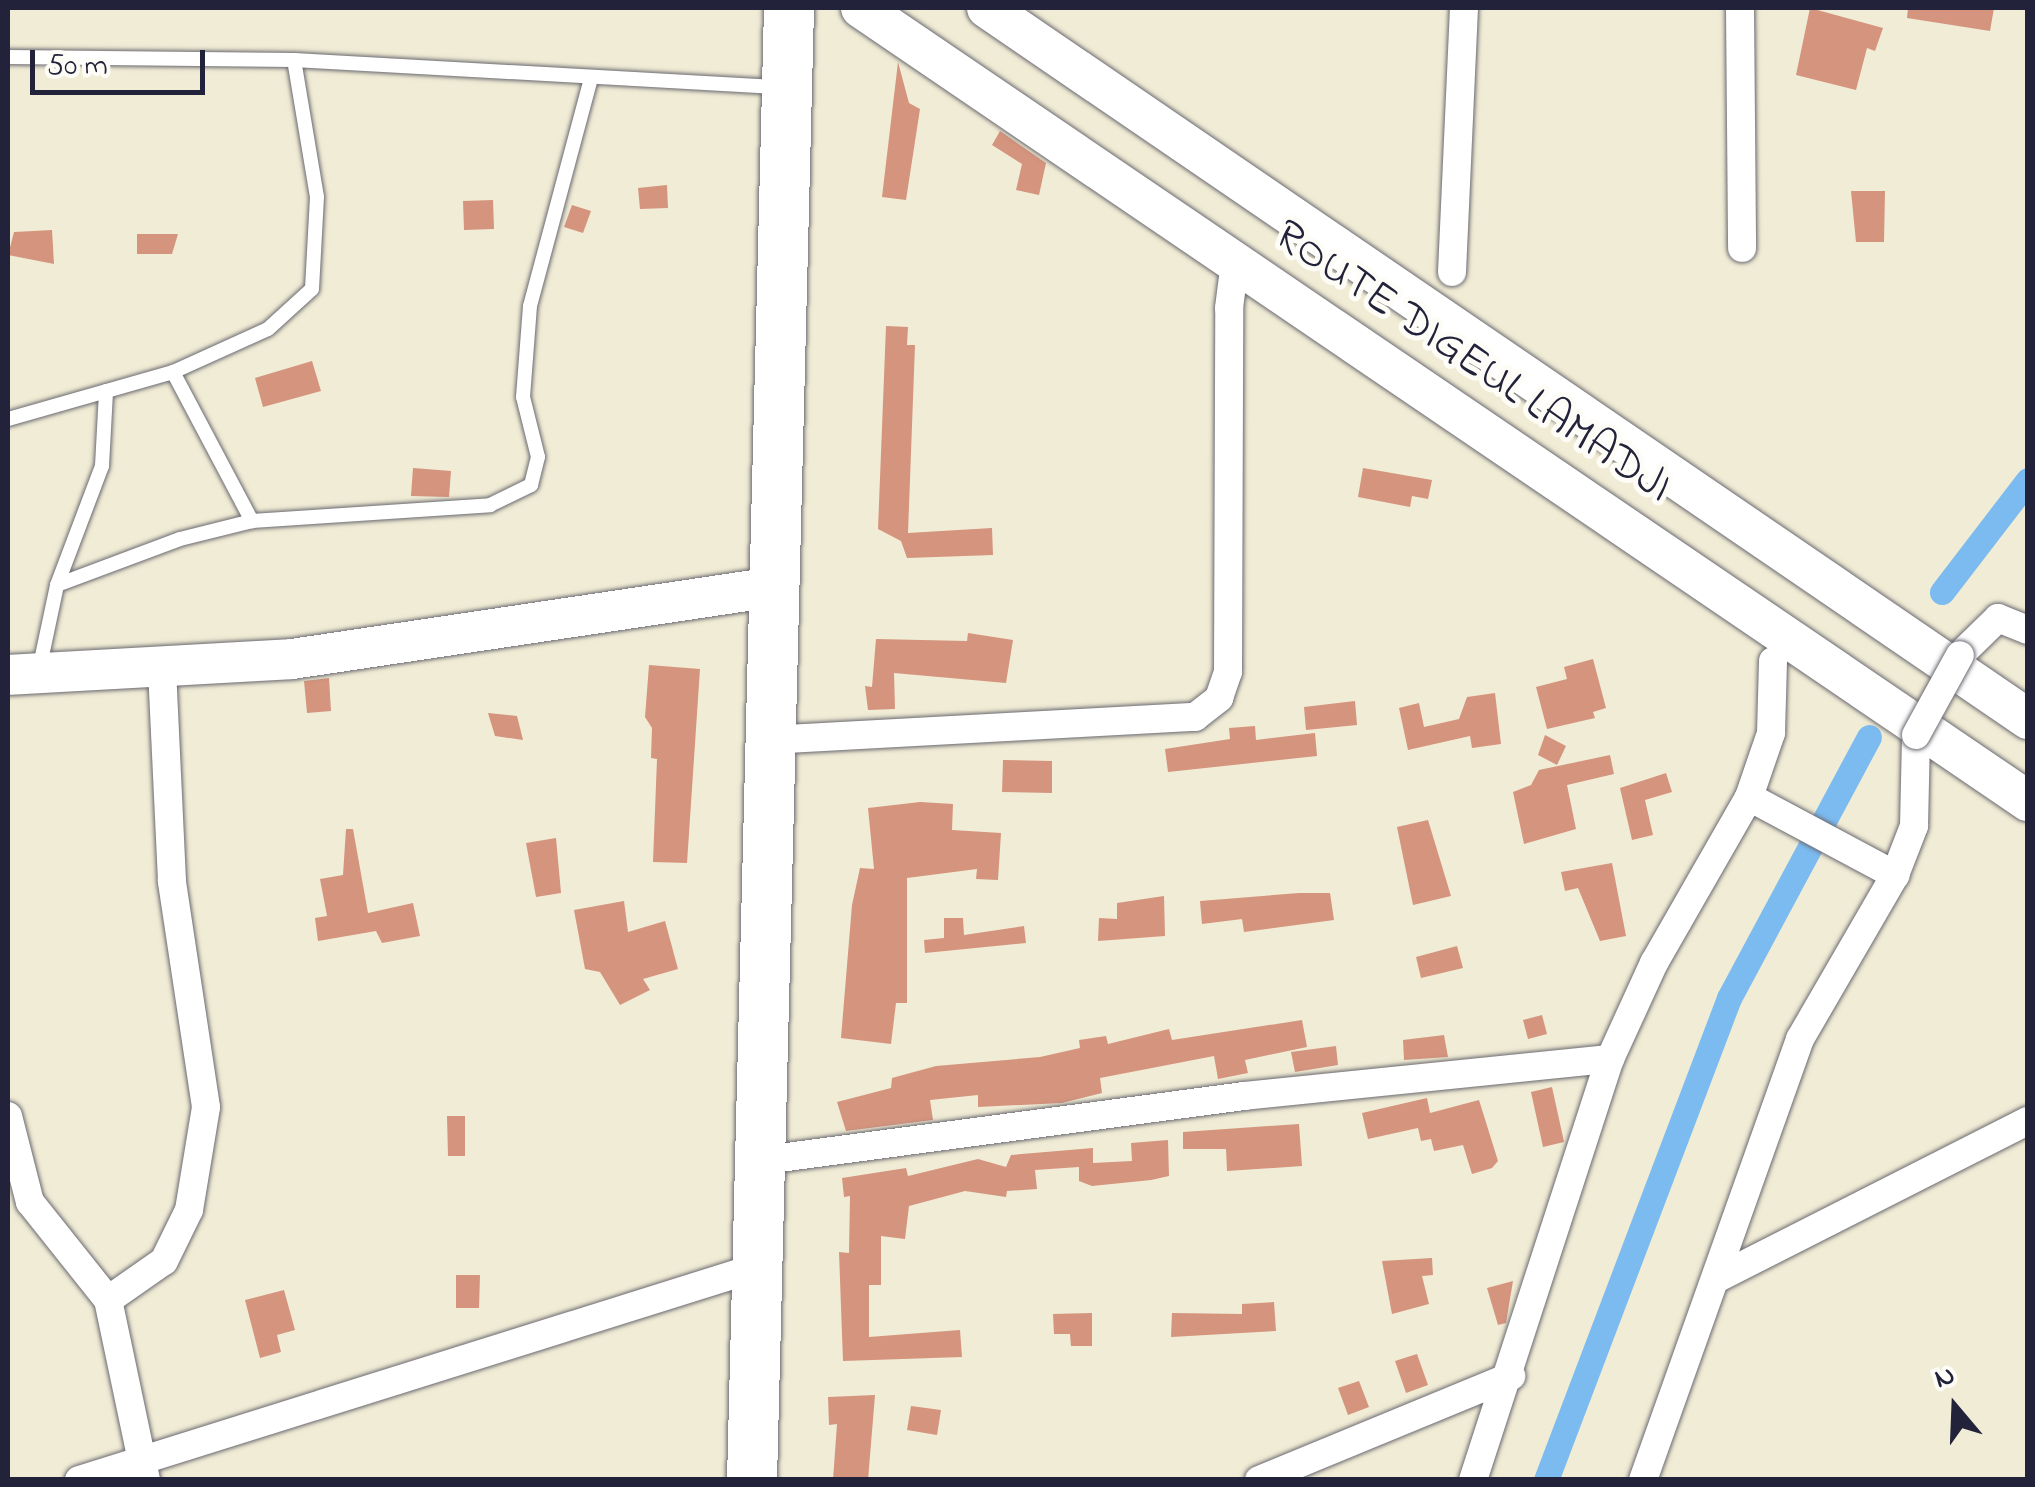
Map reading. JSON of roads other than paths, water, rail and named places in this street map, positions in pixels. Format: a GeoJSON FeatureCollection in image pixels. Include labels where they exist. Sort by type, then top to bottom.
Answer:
{"type":"FeatureCollection","features":[{"type":"Feature","properties":{"kind":"highway"},"geometry":{"type":"LineString","coordinates":[[752,1480],[757,1161],[789,8]]}},
{"type":"Feature","properties":{"kind":"main road","name":"ROUTE DIGEUL LAMADJI"},"geometry":{"type":"LineString","coordinates":[[861,8],[2028,801]]}},
{"type":"Feature","properties":{"kind":"main road","name":"ROUTE DIGEUL LAMADJI"},"geometry":{"type":"LineString","coordinates":[[988,8],[2028,719]]}},
{"type":"Feature","properties":{"kind":"main road"},"geometry":{"type":"LineString","coordinates":[[23,674],[292,659],[775,587]]}},
{"type":"Feature","properties":{"kind":"street"},"geometry":{"type":"LineString","coordinates":[[1452,272],[1464,8]]}},
{"type":"Feature","properties":{"kind":"street"},"geometry":{"type":"LineString","coordinates":[[1740,8],[1742,248]]}},
{"type":"Feature","properties":{"kind":"street"},"geometry":{"type":"LineString","coordinates":[[768,740],[1196,717],[1219,698],[1229,626],[1228,308],[1235,262]]}},
{"type":"Feature","properties":{"kind":"street"},"geometry":{"type":"LineString","coordinates":[[1644,1480],[1720,1277],[1800,1039],[1895,875],[1914,826],[1916,735],[1960,655],[1998,618],[2028,630]]}},
{"type":"Feature","properties":{"kind":"street"},"geometry":{"type":"LineString","coordinates":[[1472,1480],[1511,1376],[1610,1059],[1654,963],[1749,797],[1771,733],[1773,661]]}},
{"type":"Feature","properties":{"kind":"street"},"geometry":{"type":"LineString","coordinates":[[108,1300],[164,1261],[189,1210],[206,1108],[172,881],[162,666]]}},
{"type":"Feature","properties":{"kind":"street"},"geometry":{"type":"LineString","coordinates":[[1749,797],[1895,875]]}},
{"type":"Feature","properties":{"kind":"street"},"geometry":{"type":"LineString","coordinates":[[757,1161],[1244,1096],[1610,1059]]}},
{"type":"Feature","properties":{"kind":"street"},"geometry":{"type":"LineString","coordinates":[[8,1116],[19,1206],[108,1300],[143,1468]]}},
{"type":"Feature","properties":{"kind":"street"},"geometry":{"type":"LineString","coordinates":[[1720,1277],[2028,1121]]}},
{"type":"Feature","properties":{"kind":"street"},"geometry":{"type":"LineString","coordinates":[[79,1480],[143,1468],[755,1268]]}},
{"type":"Feature","properties":{"kind":"street"},"geometry":{"type":"LineString","coordinates":[[1258,1480],[1511,1376]]}},
{"type":"Feature","properties":{"kind":"lane"},"geometry":{"type":"LineString","coordinates":[[8,58],[294,60],[786,87]]}},
{"type":"Feature","properties":{"kind":"lane"},"geometry":{"type":"LineString","coordinates":[[8,419],[173,372],[268,329],[312,289],[317,197],[294,60]]}},
{"type":"Feature","properties":{"kind":"lane"},"geometry":{"type":"LineString","coordinates":[[57,585],[180,539],[252,521],[490,505],[531,485],[538,457],[522,396],[530,306],[591,78]]}},
{"type":"Feature","properties":{"kind":"lane"},"geometry":{"type":"LineString","coordinates":[[173,372],[252,521]]}},
{"type":"Feature","properties":{"kind":"lane"},"geometry":{"type":"LineString","coordinates":[[23,674],[102,466],[106,391]]}},
{"type":"Feature","properties":{"kind":"waterway"},"geometry":{"type":"LineString","coordinates":[[1942,592],[2028,480]]}},
{"type":"Feature","properties":{"kind":"waterway"},"geometry":{"type":"LineString","coordinates":[[1546,1480],[1729,998],[1869,737]]}}]}
